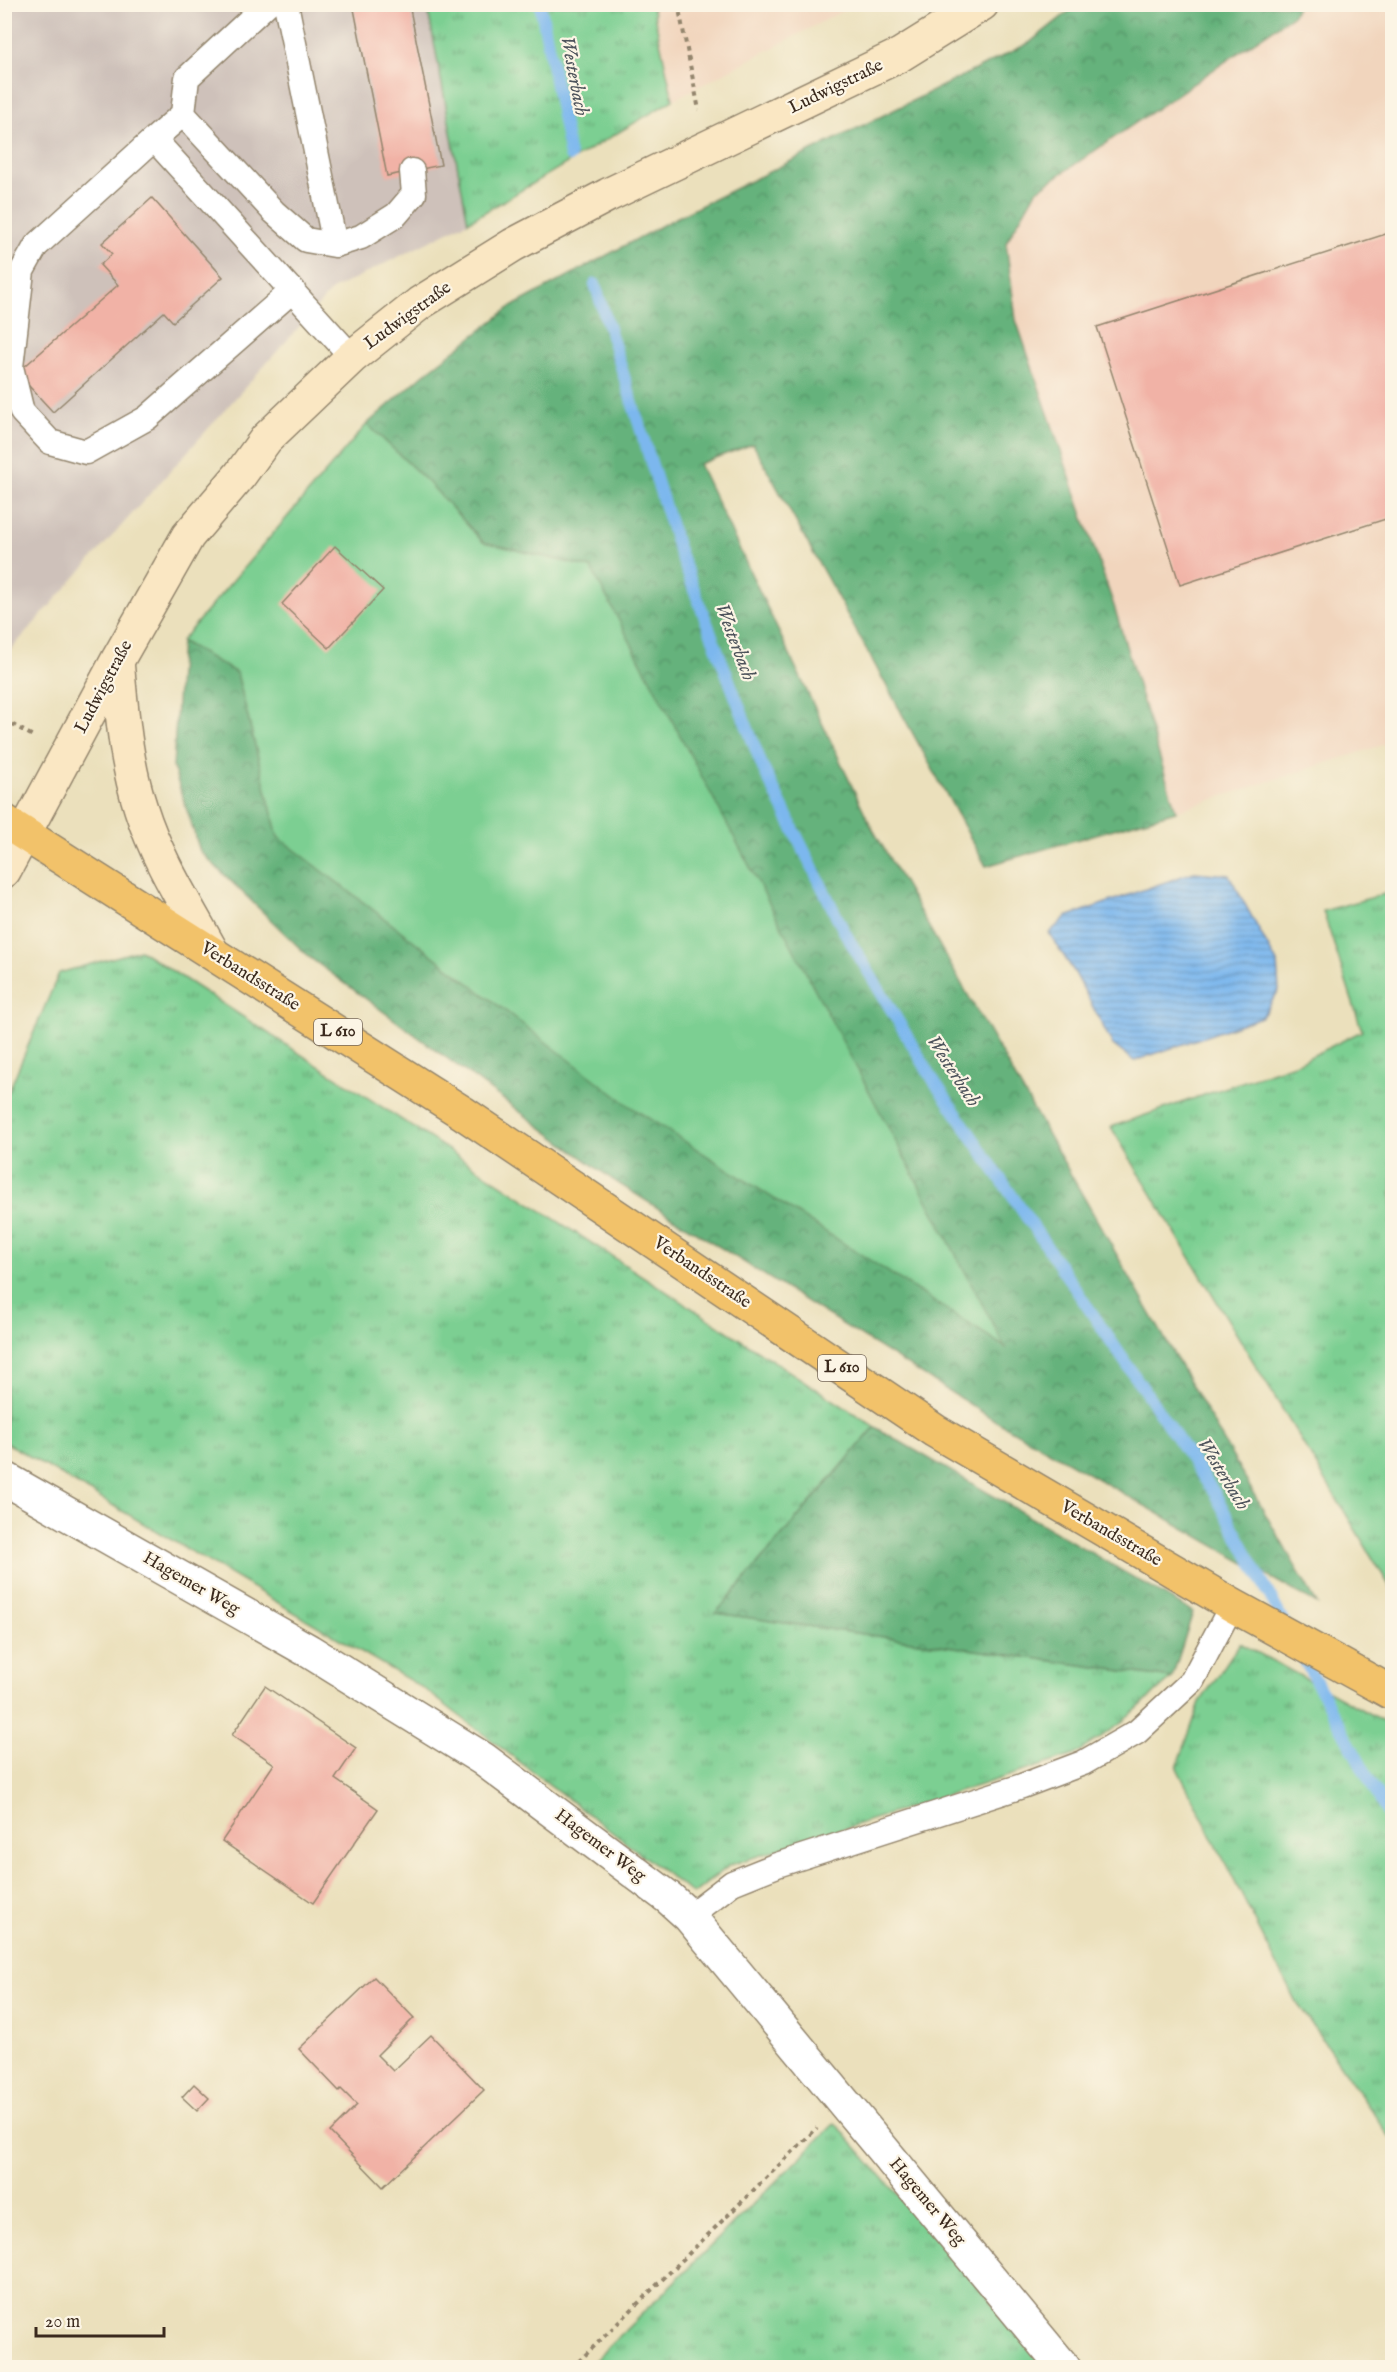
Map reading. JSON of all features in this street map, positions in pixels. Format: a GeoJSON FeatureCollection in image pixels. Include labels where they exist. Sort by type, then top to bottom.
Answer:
{"type":"FeatureCollection","features":[{"type":"Feature","properties":{"kind":"main road","name":"Ludwigstraße"},"geometry":{"type":"LineString","coordinates":[[4,871],[14,827],[117,661],[188,536],[240,475],[266,439],[352,357],[420,303],[513,245],[608,195],[900,55],[982,4]]}},
{"type":"Feature","properties":{"kind":"main road"},"geometry":{"type":"LineString","coordinates":[[117,661],[126,749],[141,809],[162,859],[212,952]]}},
{"type":"Feature","properties":{"kind":"main road","name":"Verbandsstraße"},"geometry":{"type":"LineString","coordinates":[[14,827],[463,1113],[935,1431],[1232,1605],[1274,1626],[1392,1693]]}},
{"type":"Feature","properties":{"kind":"street","name":"Hagemer Weg"},"geometry":{"type":"LineString","coordinates":[[4,1478],[309,1651],[483,1759],[669,1898],[689,1916],[1064,2367]]}},
{"type":"Feature","properties":{"kind":"lane"},"geometry":{"type":"LineString","coordinates":[[267,4],[187,78],[183,114],[36,246],[22,271],[11,367],[22,412],[50,442],[86,452],[147,418],[293,290]]}},
{"type":"Feature","properties":{"kind":"lane"},"geometry":{"type":"LineString","coordinates":[[286,4],[335,246]]}},
{"type":"Feature","properties":{"kind":"lane"},"geometry":{"type":"LineString","coordinates":[[183,114],[274,212],[306,240],[335,246],[361,237],[396,215],[414,194],[412,171]]}},
{"type":"Feature","properties":{"kind":"lane"},"geometry":{"type":"LineString","coordinates":[[154,139],[352,357]]}},
{"type":"Feature","properties":{"kind":"lane"},"geometry":{"type":"LineString","coordinates":[[689,1916],[732,1883],[777,1865],[1022,1786],[1083,1763],[1137,1732],[1192,1681],[1232,1605]]}},
{"type":"Feature","properties":{"kind":"path"},"geometry":{"type":"LineString","coordinates":[[678,4],[709,148]]}},
{"type":"Feature","properties":{"kind":"path"},"geometry":{"type":"LineString","coordinates":[[572,2367],[844,2103]]}},
{"type":"Feature","properties":{"kind":"shaded area"},"geometry":{"type":"Polygon","coordinates":[[[5,5],[427,5],[468,222],[332,290],[5,656],[5,5]]]}},
{"type":"Feature","properties":{"kind":"shaded area"},"geometry":{"type":"Polygon","coordinates":[[[652,5],[854,5],[673,100],[652,5]]]}},
{"type":"Feature","properties":{"kind":"shaded area"},"geometry":{"type":"Polygon","coordinates":[[[1298,5],[1392,5],[1392,742],[1176,811],[1114,606],[1016,320],[1006,243],[1036,191],[1292,16],[1298,5]]]}},
{"type":"Feature","properties":{"kind":"green space"},"geometry":{"type":"Polygon","coordinates":[[[427,5],[652,5],[673,100],[468,222],[427,5]]]}},
{"type":"Feature","properties":{"kind":"green space"},"geometry":{"type":"Polygon","coordinates":[[[1077,5],[1298,5],[1292,16],[1036,191],[1006,243],[1016,320],[1114,606],[1176,811],[986,866],[753,444],[699,464],[871,826],[1317,1604],[998,1422],[613,1180],[309,957],[200,851],[173,767],[181,641],[237,673],[278,837],[591,568],[483,542],[429,483],[367,424],[423,375],[511,307],[672,220],[1029,43],[1077,5]]]}},
{"type":"Feature","properties":{"kind":"green space"},"geometry":{"type":"Polygon","coordinates":[[[367,424],[429,483],[483,542],[591,568],[1005,1347],[631,1107],[278,837],[237,673],[181,641],[367,424]]]}},
{"type":"Feature","properties":{"kind":"green space"},"geometry":{"type":"Polygon","coordinates":[[[1392,892],[1392,1590],[1111,1127],[1300,1062],[1362,1031],[1323,911],[1392,892]]]}},
{"type":"Feature","properties":{"kind":"green space"},"geometry":{"type":"Polygon","coordinates":[[[140,950],[875,1427],[716,1613],[1172,1678],[1120,1724],[1074,1755],[730,1865],[693,1894],[423,1688],[5,1442],[5,1100],[59,973],[140,950]]]}},
{"type":"Feature","properties":{"kind":"green space"},"geometry":{"type":"Polygon","coordinates":[[[875,1427],[1193,1612],[1172,1678],[716,1613],[875,1427]]]}},
{"type":"Feature","properties":{"kind":"green space"},"geometry":{"type":"Polygon","coordinates":[[[1240,1643],[1392,1726],[1392,2140],[1295,2000],[1177,1768],[1200,1702],[1240,1643]]]}},
{"type":"Feature","properties":{"kind":"green space"},"geometry":{"type":"Polygon","coordinates":[[[835,2123],[1049,2367],[587,2368],[835,2123]]]}},
{"type":"Feature","properties":{"kind":"water"},"geometry":{"type":"Polygon","coordinates":[[[1194,872],[1229,875],[1277,963],[1279,990],[1262,1017],[1134,1061],[1113,1045],[1075,973],[1049,933],[1066,917],[1194,872]]]}},
{"type":"Feature","properties":{"kind":"building"},"geometry":{"type":"Polygon","coordinates":[[[353,4],[409,4],[441,165],[387,176],[353,4]]]}},
{"type":"Feature","properties":{"kind":"building"},"geometry":{"type":"Polygon","coordinates":[[[152,198],[223,277],[173,322],[164,312],[53,412],[17,373],[118,285],[100,265],[112,254],[102,243],[152,198]]]}},
{"type":"Feature","properties":{"kind":"building"},"geometry":{"type":"Polygon","coordinates":[[[1392,232],[1392,517],[1180,585],[1097,327],[1392,232]]]}},
{"type":"Feature","properties":{"kind":"building"},"geometry":{"type":"Polygon","coordinates":[[[335,546],[383,590],[329,648],[282,604],[335,546]]]}},
{"type":"Feature","properties":{"kind":"building"},"geometry":{"type":"Polygon","coordinates":[[[265,1686],[356,1748],[335,1779],[378,1809],[313,1903],[222,1841],[274,1764],[232,1735],[265,1686]]]}},
{"type":"Feature","properties":{"kind":"building"},"geometry":{"type":"Polygon","coordinates":[[[374,1977],[414,2018],[377,2055],[393,2071],[431,2035],[484,2090],[383,2187],[330,2132],[357,2105],[341,2089],[339,2091],[299,2049],[374,1977]]]}},
{"type":"Feature","properties":{"kind":"building"},"geometry":{"type":"Polygon","coordinates":[[[194,2084],[209,2098],[197,2111],[182,2097],[194,2084]]]}},
{"type":"Feature","properties":{"kind":"waterway","name":"Westerbach"},"geometry":{"type":"LineString","coordinates":[[540,4],[570,156]]}},
{"type":"Feature","properties":{"kind":"waterway","name":"Westerbach"},"geometry":{"type":"LineString","coordinates":[[595,284],[678,548],[763,768],[844,931],[934,1081],[1215,1494],[1286,1626]]}},
{"type":"Feature","properties":{"kind":"waterway","name":"Westerbach"},"geometry":{"type":"LineString","coordinates":[[1300,1652],[1392,1822]]}}]}
